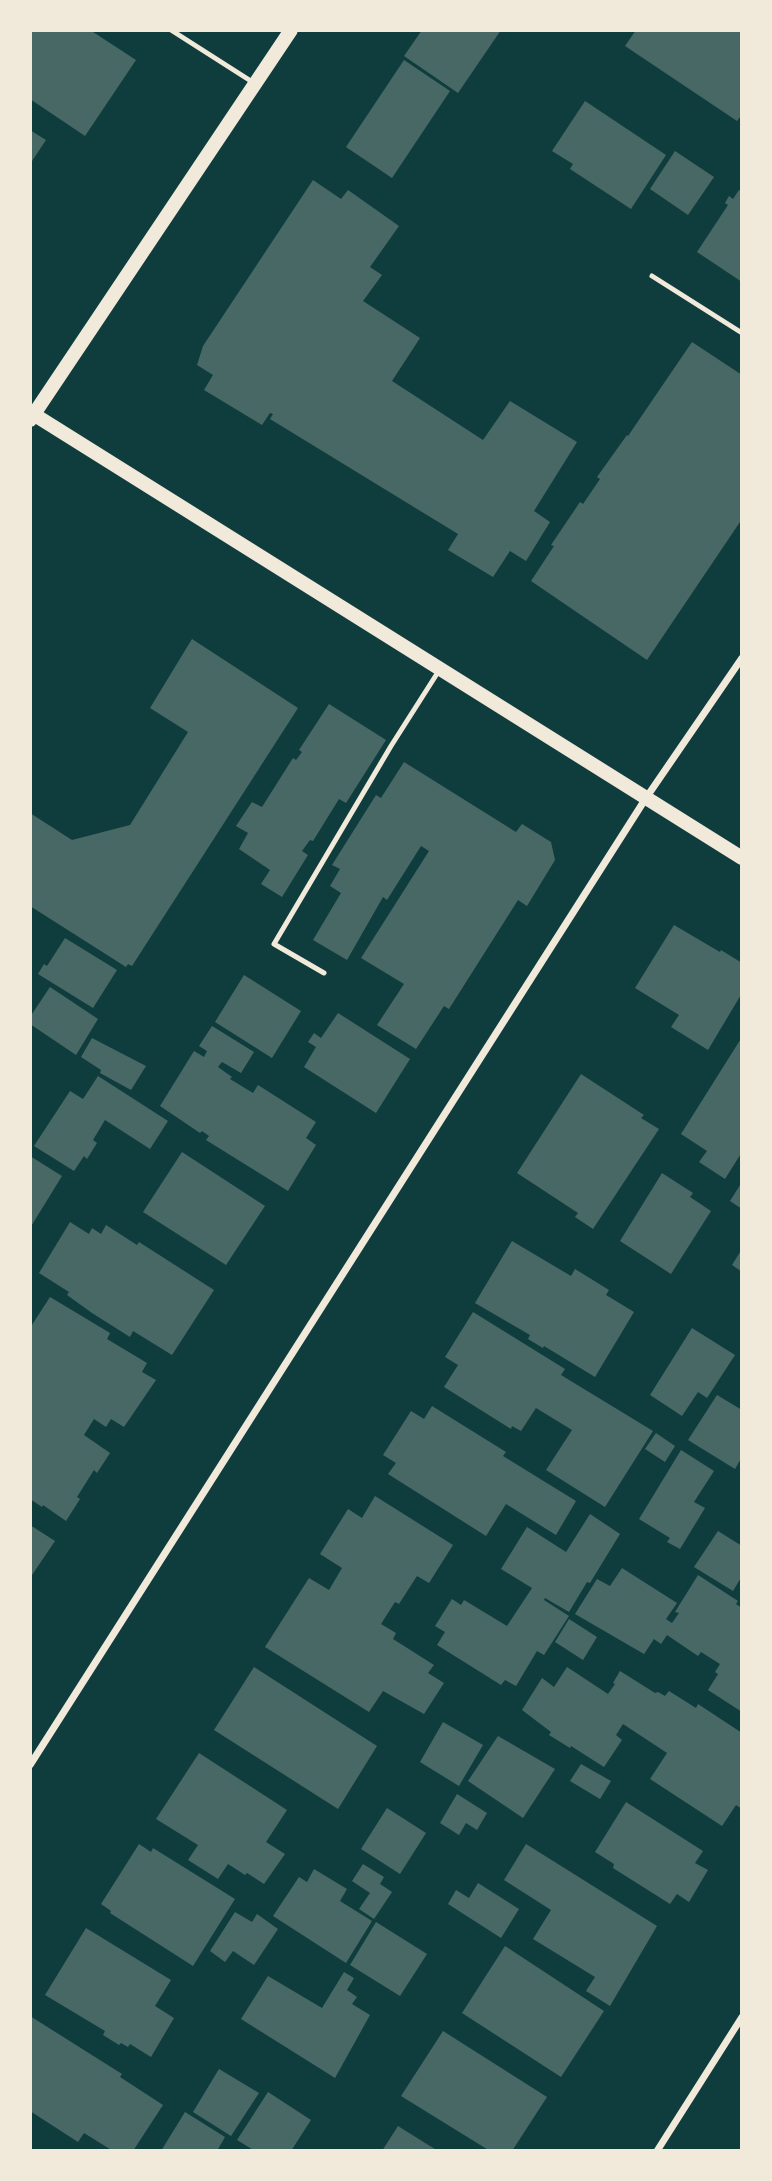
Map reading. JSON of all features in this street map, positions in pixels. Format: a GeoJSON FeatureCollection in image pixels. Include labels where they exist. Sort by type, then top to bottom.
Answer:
{"type":"FeatureCollection","features":[{"type":"Feature","properties":{"kind":"main road"},"geometry":{"type":"LineString","coordinates":[[290,30],[31,416],[742,858]]}},
{"type":"Feature","properties":{"kind":"street"},"geometry":{"type":"LineString","coordinates":[[30,1765],[646,798],[742,658]]}},
{"type":"Feature","properties":{"kind":"street"},"geometry":{"type":"LineString","coordinates":[[657,2151],[742,2017]]}},
{"type":"Feature","properties":{"kind":"lane"},"geometry":{"type":"LineString","coordinates":[[171,30],[254,83]]}},
{"type":"Feature","properties":{"kind":"lane"},"geometry":{"type":"LineString","coordinates":[[652,276],[742,333]]}},
{"type":"Feature","properties":{"kind":"lane"},"geometry":{"type":"LineString","coordinates":[[324,972],[274,944],[440,669]]}},
{"type":"Feature","properties":{"kind":"building"},"geometry":{"type":"Polygon","coordinates":[[[30,30],[90,30],[136,60],[85,136],[30,99],[30,30]]]}},
{"type":"Feature","properties":{"kind":"building"},"geometry":{"type":"Polygon","coordinates":[[[422,30],[501,30],[458,93],[404,56],[422,30]]]}},
{"type":"Feature","properties":{"kind":"building"},"geometry":{"type":"Polygon","coordinates":[[[636,30],[742,30],[742,118],[737,121],[625,46],[636,30]]]}},
{"type":"Feature","properties":{"kind":"building"},"geometry":{"type":"Polygon","coordinates":[[[404,60],[450,91],[392,178],[346,147],[404,60]]]}},
{"type":"Feature","properties":{"kind":"building"},"geometry":{"type":"Polygon","coordinates":[[[585,101],[666,155],[631,209],[570,169],[573,164],[552,151],[585,101]]]}},
{"type":"Feature","properties":{"kind":"building"},"geometry":{"type":"Polygon","coordinates":[[[30,130],[46,140],[30,164],[30,130]]]}},
{"type":"Feature","properties":{"kind":"building"},"geometry":{"type":"Polygon","coordinates":[[[675,151],[714,177],[688,215],[650,189],[675,151]]]}},
{"type":"Feature","properties":{"kind":"building"},"geometry":{"type":"Polygon","coordinates":[[[313,180],[341,199],[348,190],[399,226],[370,267],[382,275],[363,301],[420,338],[392,381],[483,440],[510,401],[577,442],[534,511],[550,522],[526,561],[510,551],[493,577],[448,550],[458,534],[270,419],[273,414],[270,413],[262,425],[204,390],[213,375],[197,365],[203,346],[313,180]]]}},
{"type":"Feature","properties":{"kind":"building"},"geometry":{"type":"Polygon","coordinates":[[[739,190],[742,192],[742,282],[697,252],[728,205],[725,203],[729,196],[733,199],[739,190]]]}},
{"type":"Feature","properties":{"kind":"building"},"geometry":{"type":"Polygon","coordinates":[[[692,342],[742,375],[742,519],[647,660],[531,581],[554,546],[551,545],[580,502],[583,504],[600,479],[597,477],[692,342]]]}},
{"type":"Feature","properties":{"kind":"building"},"geometry":{"type":"Polygon","coordinates":[[[192,639],[298,708],[132,966],[128,964],[126,967],[30,906],[30,813],[72,840],[130,825],[188,732],[150,708],[192,639]]]}},
{"type":"Feature","properties":{"kind":"building"},"geometry":{"type":"Polygon","coordinates":[[[329,704],[386,740],[346,803],[339,799],[313,841],[310,840],[302,851],[308,855],[282,897],[261,884],[270,870],[239,849],[248,833],[236,826],[252,802],[262,807],[293,758],[296,760],[302,752],[299,750],[329,704]]]}},
{"type":"Feature","properties":{"kind":"building"},"geometry":{"type":"Polygon","coordinates":[[[404,762],[516,832],[522,824],[551,842],[555,860],[527,906],[518,900],[449,1009],[444,1006],[416,1049],[377,1025],[404,984],[361,958],[429,851],[421,846],[387,900],[383,897],[347,960],[313,940],[341,893],[330,886],[340,869],[332,865],[376,795],[381,798],[404,762]]]}},
{"type":"Feature","properties":{"kind":"building"},"geometry":{"type":"Polygon","coordinates":[[[674,925],[742,963],[742,993],[708,1050],[671,1027],[679,1015],[635,988],[674,925]]]}},
{"type":"Feature","properties":{"kind":"building"},"geometry":{"type":"Polygon","coordinates":[[[65,938],[117,970],[93,1008],[38,974],[44,964],[47,966],[65,938]]]}},
{"type":"Feature","properties":{"kind":"building"},"geometry":{"type":"Polygon","coordinates":[[[244,975],[301,1011],[272,1058],[215,1022],[244,975]]]}},
{"type":"Feature","properties":{"kind":"building"},"geometry":{"type":"Polygon","coordinates":[[[50,987],[98,1019],[76,1055],[30,1024],[30,1017],[50,987]]]}},
{"type":"Feature","properties":{"kind":"building"},"geometry":{"type":"Polygon","coordinates":[[[338,1013],[410,1059],[376,1113],[304,1067],[316,1047],[308,1042],[314,1033],[321,1038],[338,1013]]]}},
{"type":"Feature","properties":{"kind":"building"},"geometry":{"type":"Polygon","coordinates":[[[212,1026],[254,1052],[241,1073],[222,1062],[218,1067],[232,1077],[230,1079],[253,1093],[258,1085],[316,1122],[306,1138],[316,1145],[288,1191],[206,1140],[209,1136],[202,1131],[200,1133],[160,1106],[194,1051],[204,1057],[207,1051],[199,1046],[212,1026]]]}},
{"type":"Feature","properties":{"kind":"building"},"geometry":{"type":"Polygon","coordinates":[[[742,1037],[742,1152],[725,1179],[699,1162],[707,1151],[681,1134],[742,1037]]]}},
{"type":"Feature","properties":{"kind":"building"},"geometry":{"type":"Polygon","coordinates":[[[92,1038],[146,1066],[131,1090],[100,1073],[101,1070],[81,1057],[92,1038]]]}},
{"type":"Feature","properties":{"kind":"building"},"geometry":{"type":"Polygon","coordinates":[[[581,1074],[644,1115],[641,1118],[659,1129],[593,1229],[575,1217],[578,1213],[517,1173],[581,1074]]]}},
{"type":"Feature","properties":{"kind":"building"},"geometry":{"type":"Polygon","coordinates":[[[98,1076],[168,1121],[150,1149],[105,1120],[93,1140],[97,1143],[87,1159],[84,1156],[74,1171],[34,1146],[70,1091],[83,1099],[98,1076]]]}},
{"type":"Feature","properties":{"kind":"building"},"geometry":{"type":"Polygon","coordinates":[[[182,1152],[265,1206],[226,1265],[143,1212],[182,1152]]]}},
{"type":"Feature","properties":{"kind":"building"},"geometry":{"type":"Polygon","coordinates":[[[30,1156],[62,1176],[30,1228],[30,1156]]]}},
{"type":"Feature","properties":{"kind":"building"},"geometry":{"type":"Polygon","coordinates":[[[662,1173],[693,1193],[690,1197],[711,1211],[671,1274],[620,1241],[662,1173]]]}},
{"type":"Feature","properties":{"kind":"building"},"geometry":{"type":"Polygon","coordinates":[[[742,1182],[742,1209],[730,1201],[742,1182]]]}},
{"type":"Feature","properties":{"kind":"building"},"geometry":{"type":"Polygon","coordinates":[[[70,1222],[89,1234],[92,1228],[101,1234],[106,1225],[137,1245],[139,1242],[214,1290],[172,1355],[133,1331],[130,1337],[92,1313],[67,1295],[69,1292],[39,1273],[70,1222]]]}},
{"type":"Feature","properties":{"kind":"building"},"geometry":{"type":"Polygon","coordinates":[[[512,1241],[571,1276],[575,1269],[609,1290],[606,1295],[634,1312],[595,1377],[528,1339],[530,1335],[475,1303],[512,1241]]]}},
{"type":"Feature","properties":{"kind":"building"},"geometry":{"type":"Polygon","coordinates":[[[742,1249],[742,1272],[732,1265],[742,1249]]]}},
{"type":"Feature","properties":{"kind":"building"},"geometry":{"type":"Polygon","coordinates":[[[50,1297],[110,1333],[107,1339],[147,1363],[142,1372],[156,1380],[124,1427],[111,1419],[106,1427],[94,1419],[84,1435],[110,1453],[97,1473],[94,1470],[66,1521],[30,1499],[30,1328],[50,1297]]]}},
{"type":"Feature","properties":{"kind":"building"},"geometry":{"type":"Polygon","coordinates":[[[473,1312],[565,1369],[561,1375],[653,1431],[605,1507],[546,1470],[572,1430],[536,1408],[521,1431],[512,1426],[511,1429],[444,1387],[458,1365],[445,1357],[473,1312]]]}},
{"type":"Feature","properties":{"kind":"building"},"geometry":{"type":"Polygon","coordinates":[[[692,1328],[735,1355],[707,1398],[698,1392],[682,1416],[650,1395],[692,1328]]]}},
{"type":"Feature","properties":{"kind":"building"},"geometry":{"type":"Polygon","coordinates":[[[717,1395],[742,1410],[742,1457],[735,1469],[688,1440],[717,1395]]]}},
{"type":"Feature","properties":{"kind":"building"},"geometry":{"type":"Polygon","coordinates":[[[432,1406],[506,1452],[503,1456],[576,1501],[556,1535],[506,1504],[486,1536],[388,1474],[396,1463],[383,1455],[411,1411],[424,1419],[432,1406]]]}},
{"type":"Feature","properties":{"kind":"building"},"geometry":{"type":"Polygon","coordinates":[[[656,1433],[675,1446],[665,1462],[645,1449],[656,1433]]]}},
{"type":"Feature","properties":{"kind":"building"},"geometry":{"type":"Polygon","coordinates":[[[681,1450],[714,1471],[694,1502],[705,1508],[680,1549],[667,1542],[670,1538],[639,1519],[681,1450]]]}},
{"type":"Feature","properties":{"kind":"building"},"geometry":{"type":"Polygon","coordinates":[[[375,1496],[453,1545],[429,1583],[417,1576],[399,1604],[395,1602],[381,1624],[396,1633],[393,1639],[434,1665],[428,1673],[444,1683],[424,1714],[383,1691],[369,1712],[265,1647],[309,1578],[329,1590],[342,1568],[320,1554],[348,1509],[362,1518],[375,1496]]]}},
{"type":"Feature","properties":{"kind":"building"},"geometry":{"type":"Polygon","coordinates":[[[590,1514],[620,1534],[569,1612],[545,1598],[544,1600],[569,1616],[544,1655],[537,1651],[516,1686],[505,1680],[501,1685],[437,1645],[445,1632],[435,1626],[452,1599],[461,1605],[464,1600],[507,1626],[532,1588],[501,1569],[527,1527],[566,1552],[590,1514]]]}},
{"type":"Feature","properties":{"kind":"building"},"geometry":{"type":"Polygon","coordinates":[[[30,1525],[55,1541],[30,1578],[30,1525]]]}},
{"type":"Feature","properties":{"kind":"building"},"geometry":{"type":"Polygon","coordinates":[[[718,1531],[742,1546],[742,1576],[733,1591],[694,1567],[718,1531]]]}},
{"type":"Feature","properties":{"kind":"building"},"geometry":{"type":"Polygon","coordinates":[[[622,1568],[677,1603],[666,1619],[672,1623],[679,1613],[675,1612],[698,1575],[738,1601],[736,1604],[742,1608],[742,1712],[708,1690],[718,1674],[715,1672],[720,1664],[701,1652],[698,1656],[667,1635],[661,1644],[654,1639],[644,1654],[575,1614],[597,1579],[610,1586],[622,1568]]]}},
{"type":"Feature","properties":{"kind":"building"},"geometry":{"type":"Polygon","coordinates":[[[569,1619],[597,1637],[583,1660],[555,1642],[569,1619]]]}},
{"type":"Feature","properties":{"kind":"building"},"geometry":{"type":"Polygon","coordinates":[[[254,1667],[377,1746],[338,1809],[214,1730],[254,1667]]]}},
{"type":"Feature","properties":{"kind":"building"},"geometry":{"type":"Polygon","coordinates":[[[567,1667],[608,1694],[620,1671],[655,1693],[665,1696],[669,1691],[696,1708],[698,1704],[742,1733],[742,1809],[736,1805],[722,1826],[650,1779],[667,1753],[623,1724],[616,1735],[622,1740],[604,1767],[549,1735],[551,1732],[522,1710],[542,1678],[554,1687],[567,1667]]]}},
{"type":"Feature","properties":{"kind":"building"},"geometry":{"type":"Polygon","coordinates":[[[443,1722],[483,1745],[459,1786],[420,1762],[443,1722]]]}},
{"type":"Feature","properties":{"kind":"building"},"geometry":{"type":"Polygon","coordinates":[[[498,1736],[555,1769],[523,1818],[468,1781],[498,1736]]]}},
{"type":"Feature","properties":{"kind":"building"},"geometry":{"type":"Polygon","coordinates":[[[199,1753],[287,1810],[266,1842],[285,1854],[264,1884],[228,1864],[218,1879],[188,1860],[198,1845],[156,1819],[199,1753]]]}},
{"type":"Feature","properties":{"kind":"building"},"geometry":{"type":"Polygon","coordinates":[[[581,1764],[611,1781],[600,1799],[570,1781],[581,1764]]]}},
{"type":"Feature","properties":{"kind":"building"},"geometry":{"type":"Polygon","coordinates":[[[457,1794],[487,1813],[477,1830],[466,1823],[459,1835],[440,1823],[457,1794]]]}},
{"type":"Feature","properties":{"kind":"building"},"geometry":{"type":"Polygon","coordinates":[[[626,1802],[703,1851],[695,1863],[708,1870],[689,1902],[677,1894],[670,1904],[613,1868],[614,1864],[595,1852],[626,1802]]]}},
{"type":"Feature","properties":{"kind":"building"},"geometry":{"type":"Polygon","coordinates":[[[387,1808],[426,1833],[400,1874],[361,1849],[387,1808]]]}},
{"type":"Feature","properties":{"kind":"building"},"geometry":{"type":"Polygon","coordinates":[[[139,1844],[151,1852],[153,1848],[235,1899],[193,1966],[110,1913],[111,1911],[101,1904],[139,1844]]]}},
{"type":"Feature","properties":{"kind":"building"},"geometry":{"type":"Polygon","coordinates":[[[526,1844],[657,1926],[610,2006],[586,1991],[595,1977],[533,1939],[551,1910],[504,1880],[526,1844]]]}},
{"type":"Feature","properties":{"kind":"building"},"geometry":{"type":"Polygon","coordinates":[[[363,1864],[384,1877],[380,1884],[392,1892],[374,1919],[359,1909],[370,1893],[352,1881],[363,1864]]]}},
{"type":"Feature","properties":{"kind":"building"},"geometry":{"type":"Polygon","coordinates":[[[314,1869],[347,1889],[340,1901],[372,1921],[346,1963],[273,1916],[299,1877],[307,1882],[314,1869]]]}},
{"type":"Feature","properties":{"kind":"building"},"geometry":{"type":"Polygon","coordinates":[[[478,1883],[519,1909],[501,1938],[448,1904],[456,1890],[469,1898],[478,1883]]]}},
{"type":"Feature","properties":{"kind":"building"},"geometry":{"type":"Polygon","coordinates":[[[235,1912],[252,1922],[257,1914],[278,1929],[254,1965],[233,1951],[225,1962],[210,1951],[235,1912]]]}},
{"type":"Feature","properties":{"kind":"building"},"geometry":{"type":"Polygon","coordinates":[[[376,1922],[427,1954],[400,1996],[350,1965],[376,1922]]]}},
{"type":"Feature","properties":{"kind":"building"},"geometry":{"type":"Polygon","coordinates":[[[86,1928],[171,1980],[155,2006],[174,2018],[151,2057],[130,2044],[128,2047],[121,2043],[119,2045],[103,2035],[105,2031],[45,1995],[86,1928]]]}},
{"type":"Feature","properties":{"kind":"building"},"geometry":{"type":"Polygon","coordinates":[[[505,1946],[604,2011],[561,2077],[462,2013],[505,1946]]]}},
{"type":"Feature","properties":{"kind":"building"},"geometry":{"type":"Polygon","coordinates":[[[344,1972],[354,1978],[347,1990],[357,1997],[352,2004],[370,2015],[335,2078],[241,2019],[268,1976],[322,2008],[344,1972]]]}},
{"type":"Feature","properties":{"kind":"building"},"geometry":{"type":"Polygon","coordinates":[[[30,2016],[122,2074],[120,2077],[163,2105],[133,2151],[113,2151],[84,2133],[78,2142],[30,2111],[30,2016]]]}},
{"type":"Feature","properties":{"kind":"building"},"geometry":{"type":"Polygon","coordinates":[[[443,2031],[547,2097],[512,2151],[490,2151],[401,2096],[443,2031]]]}},
{"type":"Feature","properties":{"kind":"building"},"geometry":{"type":"Polygon","coordinates":[[[219,2069],[259,2093],[231,2136],[193,2112],[219,2069]]]}},
{"type":"Feature","properties":{"kind":"building"},"geometry":{"type":"Polygon","coordinates":[[[268,2092],[311,2120],[291,2151],[255,2151],[237,2140],[268,2092]]]}},
{"type":"Feature","properties":{"kind":"building"},"geometry":{"type":"Polygon","coordinates":[[[185,2112],[225,2137],[217,2151],[161,2151],[185,2112]]]}},
{"type":"Feature","properties":{"kind":"building"},"geometry":{"type":"Polygon","coordinates":[[[398,2126],[438,2151],[382,2151],[398,2126]]]}}]}
